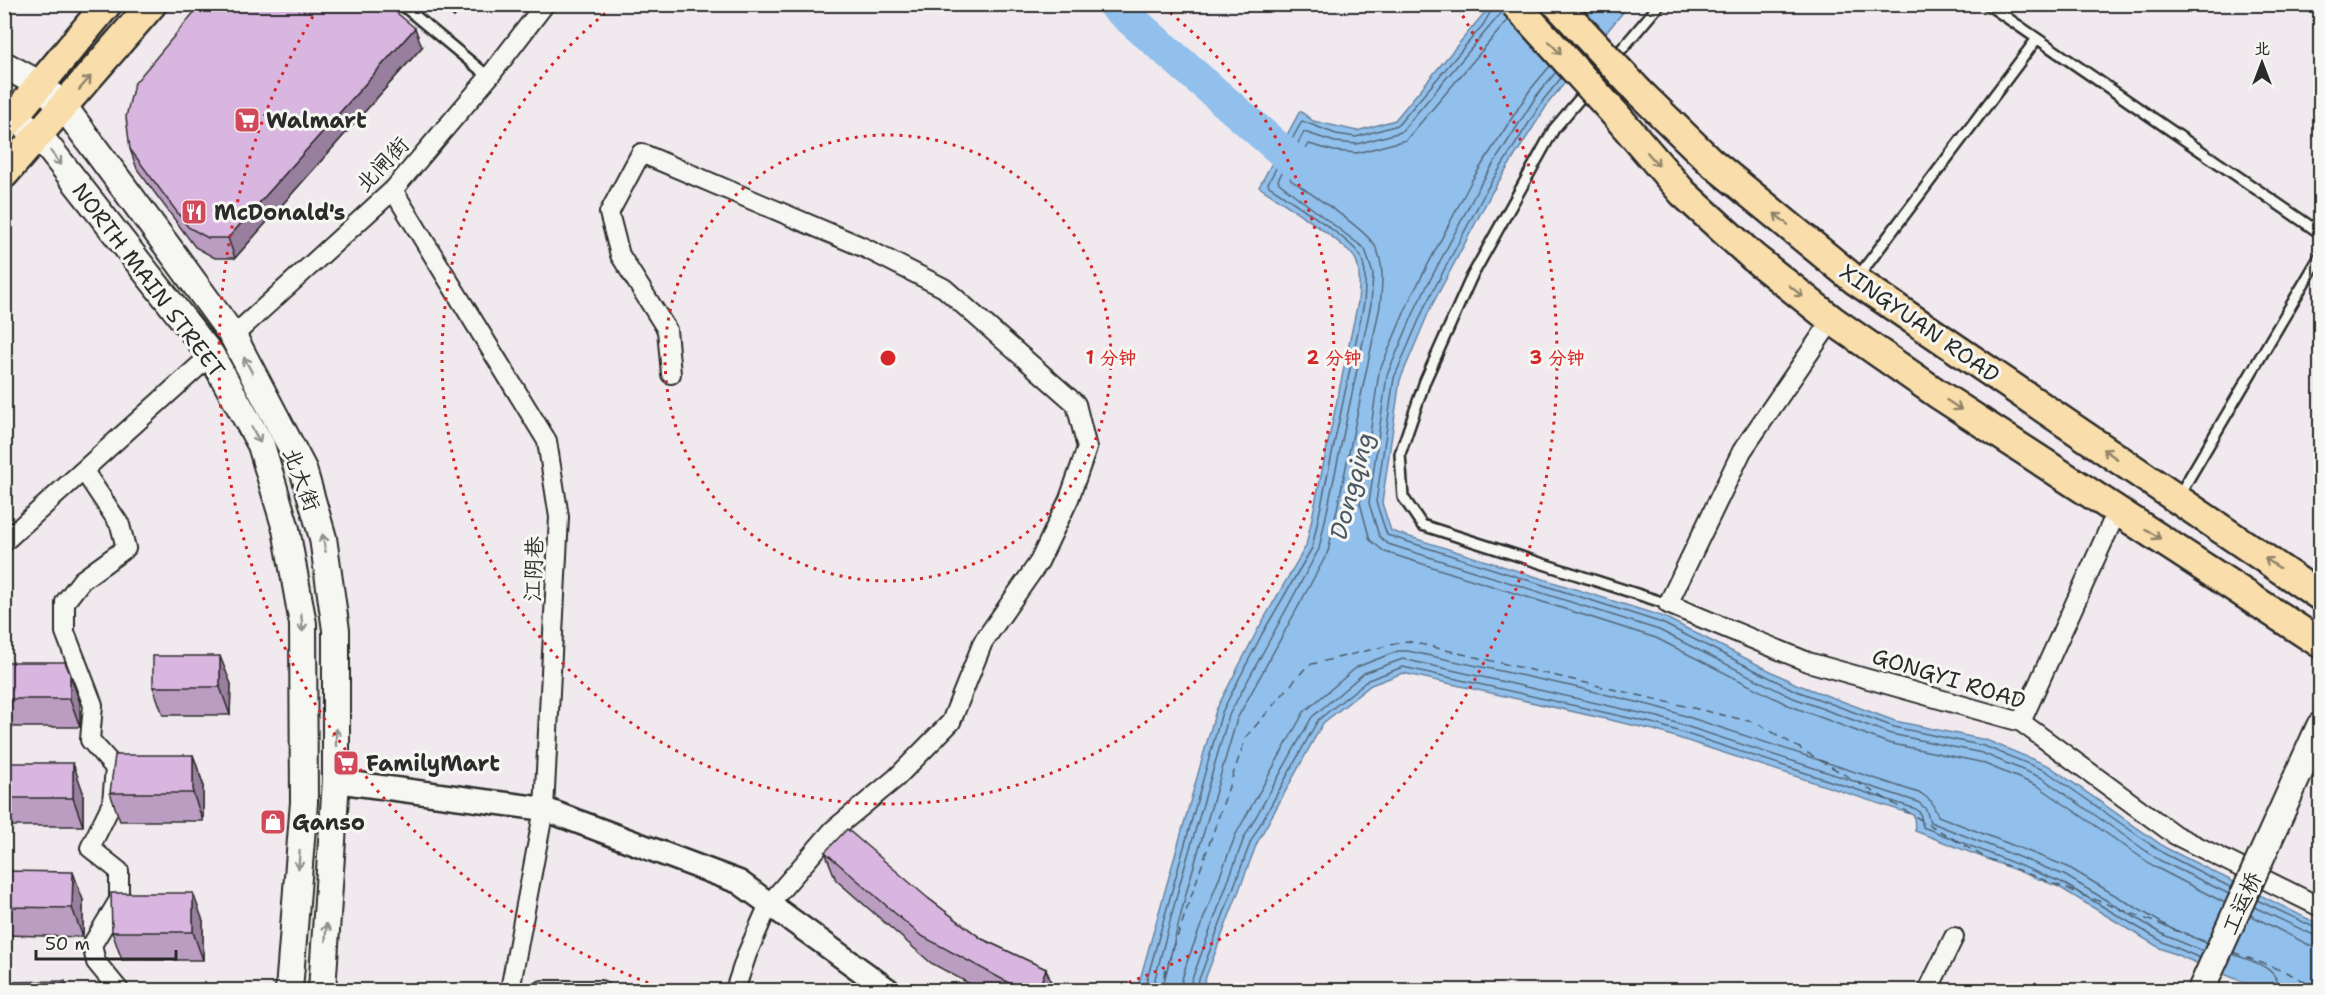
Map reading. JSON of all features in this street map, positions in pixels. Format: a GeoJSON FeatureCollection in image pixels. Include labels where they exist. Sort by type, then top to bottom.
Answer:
{"type":"FeatureCollection","features":[{"type":"Feature","properties":{"kind":"main road"},"geometry":{"type":"LineString","coordinates":[[8,118],[41,85],[107,4]]}},
{"type":"Feature","properties":{"kind":"main road"},"geometry":{"type":"LineString","coordinates":[[4,174],[152,4]]}},
{"type":"Feature","properties":{"kind":"main road","name":"XINGYUAN ROAD"},"geometry":{"type":"LineString","coordinates":[[1515,4],[1683,193],[1753,257],[1832,320],[1938,394],[2320,644]]}},
{"type":"Feature","properties":{"kind":"main road","name":"XINGYUAN ROAD"},"geometry":{"type":"LineString","coordinates":[[1557,4],[1639,92],[1710,161],[1855,280],[2320,596]]}},
{"type":"Feature","properties":{"kind":"main road","name":"北大街"},"geometry":{"type":"LineString","coordinates":[[4,65],[41,85],[64,107],[233,336],[303,469],[323,538],[336,630],[336,781],[322,990]]}},
{"type":"Feature","properties":{"kind":"main road","name":"NORTH MAIN STREET"},"geometry":{"type":"LineString","coordinates":[[8,118],[38,134],[211,355],[261,445],[286,529],[303,624],[304,802],[289,990]]}},
{"type":"Feature","properties":{"kind":"main road","name":"工运桥"},"geometry":{"type":"LineString","coordinates":[[2201,990],[2320,726]]}},
{"type":"Feature","properties":{"kind":"street","name":"北闸街"},"geometry":{"type":"LineString","coordinates":[[233,336],[393,190],[489,77],[545,4]]}},
{"type":"Feature","properties":{"kind":"street"},"geometry":{"type":"LineString","coordinates":[[671,374],[667,330],[620,255],[609,213],[641,153],[865,248],[944,288],[1076,404],[1087,448],[1069,499],[1039,562],[983,642],[951,722],[896,778],[834,830],[770,904],[747,954],[735,990]]}},
{"type":"Feature","properties":{"kind":"street","name":"江阴巷"},"geometry":{"type":"LineString","coordinates":[[393,190],[548,441],[559,517],[543,809],[510,990]]}},
{"type":"Feature","properties":{"kind":"street"},"geometry":{"type":"LineString","coordinates":[[1668,604],[1742,451],[1832,320]]}},
{"type":"Feature","properties":{"kind":"street"},"geometry":{"type":"LineString","coordinates":[[4,542],[211,355]]}},
{"type":"Feature","properties":{"kind":"street"},"geometry":{"type":"LineString","coordinates":[[84,471],[120,525],[126,548],[82,580],[65,602],[65,632],[93,705],[90,740],[115,768],[112,803],[90,848],[119,871],[119,900],[92,945],[96,962],[119,990]]}},
{"type":"Feature","properties":{"kind":"street"},"geometry":{"type":"LineString","coordinates":[[2021,722],[2117,511]]}},
{"type":"Feature","properties":{"kind":"street","name":"GONGYI ROAD"},"geometry":{"type":"LineString","coordinates":[[1668,604],[1808,662],[2021,722],[2175,834],[2320,907]]}},
{"type":"Feature","properties":{"kind":"street"},"geometry":{"type":"LineString","coordinates":[[336,781],[543,809],[739,882],[888,990]]}},
{"type":"Feature","properties":{"kind":"street"},"geometry":{"type":"LineString","coordinates":[[1928,990],[1954,937]]}},
{"type":"Feature","properties":{"kind":"street"},"geometry":{"type":"LineString","coordinates":[[543,990],[600,990]]}},
{"type":"Feature","properties":{"kind":"lane"},"geometry":{"type":"LineString","coordinates":[[401,4],[489,77]]}},
{"type":"Feature","properties":{"kind":"lane"},"geometry":{"type":"LineString","coordinates":[[1660,4],[1554,129],[1471,278],[1425,381],[1400,454],[1402,497],[1422,525],[1668,604]]}},
{"type":"Feature","properties":{"kind":"lane"},"geometry":{"type":"LineString","coordinates":[[1987,4],[2036,40],[2320,233]]}},
{"type":"Feature","properties":{"kind":"lane"},"geometry":{"type":"LineString","coordinates":[[1855,280],[2036,40]]}},
{"type":"Feature","properties":{"kind":"lane"},"geometry":{"type":"LineString","coordinates":[[2177,500],[2320,256]]}},
{"type":"Feature","properties":{"kind":"water","name":"Dongqing"},"geometry":{"type":"Polygon","coordinates":[[[1491,5],[1629,5],[1549,102],[1492,192],[1430,309],[1400,380],[1382,503],[1391,531],[1664,617],[1796,684],[1895,721],[1986,740],[2049,766],[2166,848],[2320,925],[2320,990],[2263,990],[2160,948],[2059,887],[1915,831],[1914,815],[1654,730],[1403,673],[1371,685],[1323,723],[1257,843],[1201,990],[1137,990],[1216,710],[1257,631],[1306,546],[1358,302],[1359,270],[1351,253],[1312,222],[1259,187],[1300,111],[1313,121],[1357,131],[1395,120],[1491,5]]]}},
{"type":"Feature","properties":{"kind":"building","name":"Walmart"},"geometry":{"type":"Polygon","coordinates":[[[201,4],[386,4],[415,28],[228,238],[208,238],[188,227],[130,149],[126,117],[134,84],[201,4]]]}},
{"type":"Feature","properties":{"kind":"building"},"geometry":{"type":"Polygon","coordinates":[[[153,656],[220,656],[220,687],[153,687],[153,656]]]}},
{"type":"Feature","properties":{"kind":"building"},"geometry":{"type":"Polygon","coordinates":[[[4,662],[65,662],[70,674],[70,699],[4,699],[4,662]]]}},
{"type":"Feature","properties":{"kind":"building"},"geometry":{"type":"Polygon","coordinates":[[[115,755],[193,755],[193,793],[110,793],[115,755]]]}},
{"type":"Feature","properties":{"kind":"building"},"geometry":{"type":"Polygon","coordinates":[[[4,763],[73,763],[73,798],[4,798],[4,763]]]}},
{"type":"Feature","properties":{"kind":"building"},"geometry":{"type":"Polygon","coordinates":[[[847,829],[929,899],[982,939],[1046,969],[1038,990],[1022,990],[920,935],[825,852],[847,829]]]}},
{"type":"Feature","properties":{"kind":"building"},"geometry":{"type":"Polygon","coordinates":[[[4,871],[73,872],[72,908],[4,907],[4,871]]]}},
{"type":"Feature","properties":{"kind":"building"},"geometry":{"type":"Polygon","coordinates":[[[111,893],[193,893],[193,932],[112,932],[111,893]]]}},
{"type":"Feature","properties":{"kind":"building"},"geometry":{"type":"Polygon","coordinates":[[[65,981],[65,990],[4,990],[4,982],[65,981]]]}},
{"type":"Feature","properties":{"kind":"waterway"},"geometry":{"type":"LineString","coordinates":[[1113,4],[1291,159],[1317,174]]}},
{"type":"Feature","properties":{"kind":"ferry route"},"geometry":{"type":"LineString","coordinates":[[1159,990],[1246,737],[1308,665],[1407,641],[1757,723],[1984,857],[2209,943]]}},
{"type":"Feature","properties":{"kind":"ferry route"},"geometry":{"type":"LineString","coordinates":[[2233,952],[2288,973],[2320,989]]}},
{"type":"Feature","properties":{"kind":"place","name":"Walmart"},"geometry":{"type":"Point","coordinates":[247,120]}},
{"type":"Feature","properties":{"kind":"place","name":"McDonald's"},"geometry":{"type":"Point","coordinates":[194,212]}},
{"type":"Feature","properties":{"kind":"place","name":"FamilyMart"},"geometry":{"type":"Point","coordinates":[346,763]}},
{"type":"Feature","properties":{"kind":"place","name":"Ganso"},"geometry":{"type":"Point","coordinates":[273,822]}}]}
